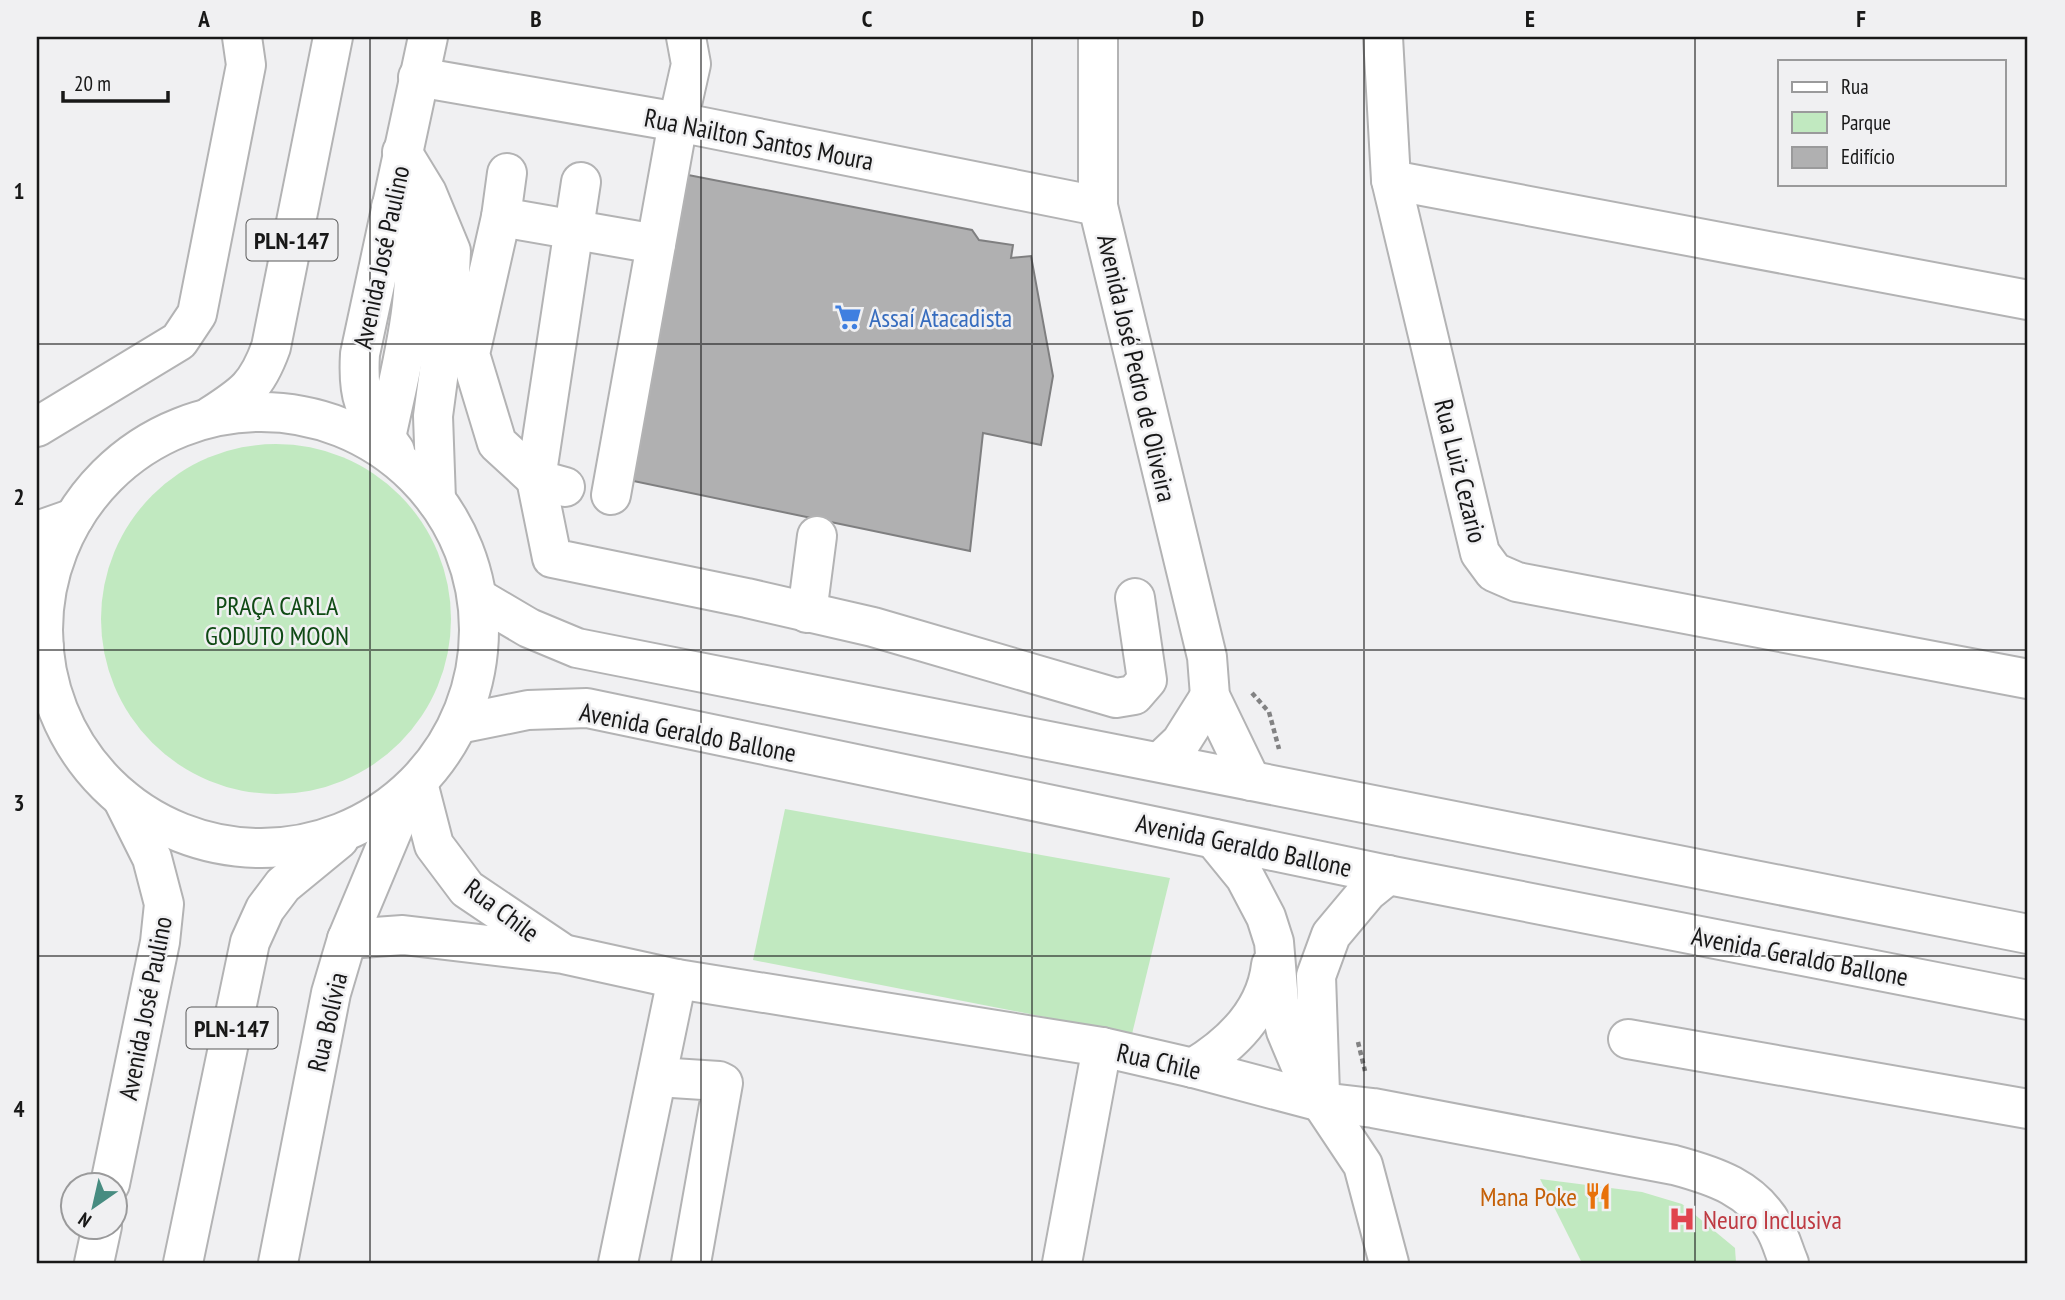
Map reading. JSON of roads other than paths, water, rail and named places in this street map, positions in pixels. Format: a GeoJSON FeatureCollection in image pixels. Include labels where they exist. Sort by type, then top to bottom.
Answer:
{"type":"FeatureCollection","features":[{"type":"Feature","properties":{"kind":"street"},"geometry":{"type":"LineString","coordinates":[[37,427],[179,341],[197,314],[246,65],[242,37]]}},
{"type":"Feature","properties":{"kind":"street","name":"PLN-147"},"geometry":{"type":"LineString","coordinates":[[208,418],[243,396],[262,371],[271,347],[332,37]]}},
{"type":"Feature","properties":{"kind":"street","name":"Avenida José Paulino"},"geometry":{"type":"LineString","coordinates":[[396,452],[365,410],[358,383],[360,354],[428,37]]}},
{"type":"Feature","properties":{"kind":"street"},"geometry":{"type":"LineString","coordinates":[[611,495],[678,122],[691,64],[687,37]]}},
{"type":"Feature","properties":{"kind":"street","name":"Avenida José Pedro de Oliveira"},"geometry":{"type":"LineString","coordinates":[[1098,37],[1098,206],[1207,657],[1210,696],[1251,781]]}},
{"type":"Feature","properties":{"kind":"street","name":"Rua Luiz Cezario"},"geometry":{"type":"LineString","coordinates":[[1383,37],[1391,180],[1480,553],[1494,572],[1517,582],[2028,679]]}},
{"type":"Feature","properties":{"kind":"street","name":"Rua Nailton Santos Moura"},"geometry":{"type":"LineString","coordinates":[[418,77],[678,122],[1098,206]]}},
{"type":"Feature","properties":{"kind":"street"},"geometry":{"type":"LineString","coordinates":[[402,152],[427,193],[451,251],[449,296],[433,416],[436,500]]}},
{"type":"Feature","properties":{"kind":"street"},"geometry":{"type":"LineString","coordinates":[[508,173],[501,217],[470,354],[497,443],[551,483]]}},
{"type":"Feature","properties":{"kind":"street"},"geometry":{"type":"LineString","coordinates":[[1391,180],[2028,300]]}},
{"type":"Feature","properties":{"kind":"street"},"geometry":{"type":"LineString","coordinates":[[581,182],[574,229],[551,483],[552,558],[873,627],[1116,698],[1134,695],[1147,680],[1135,598]]}},
{"type":"Feature","properties":{"kind":"street"},"geometry":{"type":"LineString","coordinates":[[501,217],[656,244]]}},
{"type":"Feature","properties":{"kind":"street"},"geometry":{"type":"LineString","coordinates":[[243,412],[278,412],[312,418],[346,429],[396,452],[436,500],[463,547],[478,598],[480,641],[475,673],[459,724],[441,755],[414,787],[381,813],[350,830],[317,841],[283,847],[248,847],[214,842],[181,832],[160,822],[122,796],[97,772],[71,734],[60,713],[40,644],[48,580],[59,548],[90,494],[131,455],[155,439],[208,418],[243,412]]}},
{"type":"Feature","properties":{"kind":"street"},"geometry":{"type":"LineString","coordinates":[[37,531],[74,518]]}},
{"type":"Feature","properties":{"kind":"street"},"geometry":{"type":"LineString","coordinates":[[807,613],[817,536]]}},
{"type":"Feature","properties":{"kind":"street"},"geometry":{"type":"LineString","coordinates":[[478,598],[528,628],[577,648],[2028,934]]}},
{"type":"Feature","properties":{"kind":"street"},"geometry":{"type":"LineString","coordinates":[[1160,762],[1181,742],[1210,696]]}},
{"type":"Feature","properties":{"kind":"street","name":"Avenida Geraldo Ballone"},"geometry":{"type":"LineString","coordinates":[[459,724],[528,710],[587,708],[1388,875],[2028,1000]]}},
{"type":"Feature","properties":{"kind":"street","name":"Rua Bolívia"},"geometry":{"type":"LineString","coordinates":[[278,1263],[331,993],[347,939],[414,787]]}},
{"type":"Feature","properties":{"kind":"street","name":"Rua Chile"},"geometry":{"type":"LineString","coordinates":[[414,787],[435,845],[467,888],[563,954]]}},
{"type":"Feature","properties":{"kind":"street","name":"Avenida José Paulino"},"geometry":{"type":"LineString","coordinates":[[113,1170],[160,942],[164,904],[152,858],[122,796]]}},
{"type":"Feature","properties":{"kind":"street","name":"PLN-147"},"geometry":{"type":"LineString","coordinates":[[183,1263],[250,942],[265,909],[283,885],[350,830]]}},
{"type":"Feature","properties":{"kind":"street"},"geometry":{"type":"LineString","coordinates":[[1214,839],[1257,896],[1273,942],[1275,972],[1286,1031],[1296,1059],[1363,1165],[1389,1263]]}},
{"type":"Feature","properties":{"kind":"street"},"geometry":{"type":"LineString","coordinates":[[1321,1102],[1316,976],[1331,935],[1367,892],[1388,875]]}},
{"type":"Feature","properties":{"kind":"street","name":"Rua Chile"},"geometry":{"type":"LineString","coordinates":[[347,939],[403,935],[563,954],[677,979],[1102,1047],[1321,1102],[1373,1108],[1674,1165],[1715,1176],[1748,1195],[1774,1227],[1788,1263]]}},
{"type":"Feature","properties":{"kind":"street"},"geometry":{"type":"LineString","coordinates":[[1193,1068],[1234,1037],[1260,1003],[1269,983],[1273,942]]}},
{"type":"Feature","properties":{"kind":"street"},"geometry":{"type":"LineString","coordinates":[[618,1263],[677,979]]}},
{"type":"Feature","properties":{"kind":"street"},"geometry":{"type":"LineString","coordinates":[[1628,1039],[2028,1109]]}},
{"type":"Feature","properties":{"kind":"street"},"geometry":{"type":"LineString","coordinates":[[1062,1263],[1102,1047]]}},
{"type":"Feature","properties":{"kind":"street"},"geometry":{"type":"LineString","coordinates":[[657,1077],[723,1083],[691,1263]]}},
{"type":"Feature","properties":{"kind":"street"},"geometry":{"type":"LineString","coordinates":[[94,1263],[99,1240]]}},
{"type":"Feature","properties":{"kind":"place","name":"Assaí Atacadista"},"geometry":{"type":"Point","coordinates":[848,317]}},
{"type":"Feature","properties":{"kind":"place","name":"Mana Poke"},"geometry":{"type":"Point","coordinates":[1598,1196]}},
{"type":"Feature","properties":{"kind":"place","name":"Neuro Inclusiva"},"geometry":{"type":"Point","coordinates":[1682,1219]}},
{"type":"Feature","properties":{"kind":"park label","name":"PRAÇA CARLA GODUTO MOON"},"geometry":{"type":"Point","coordinates":[277,620]}}]}
